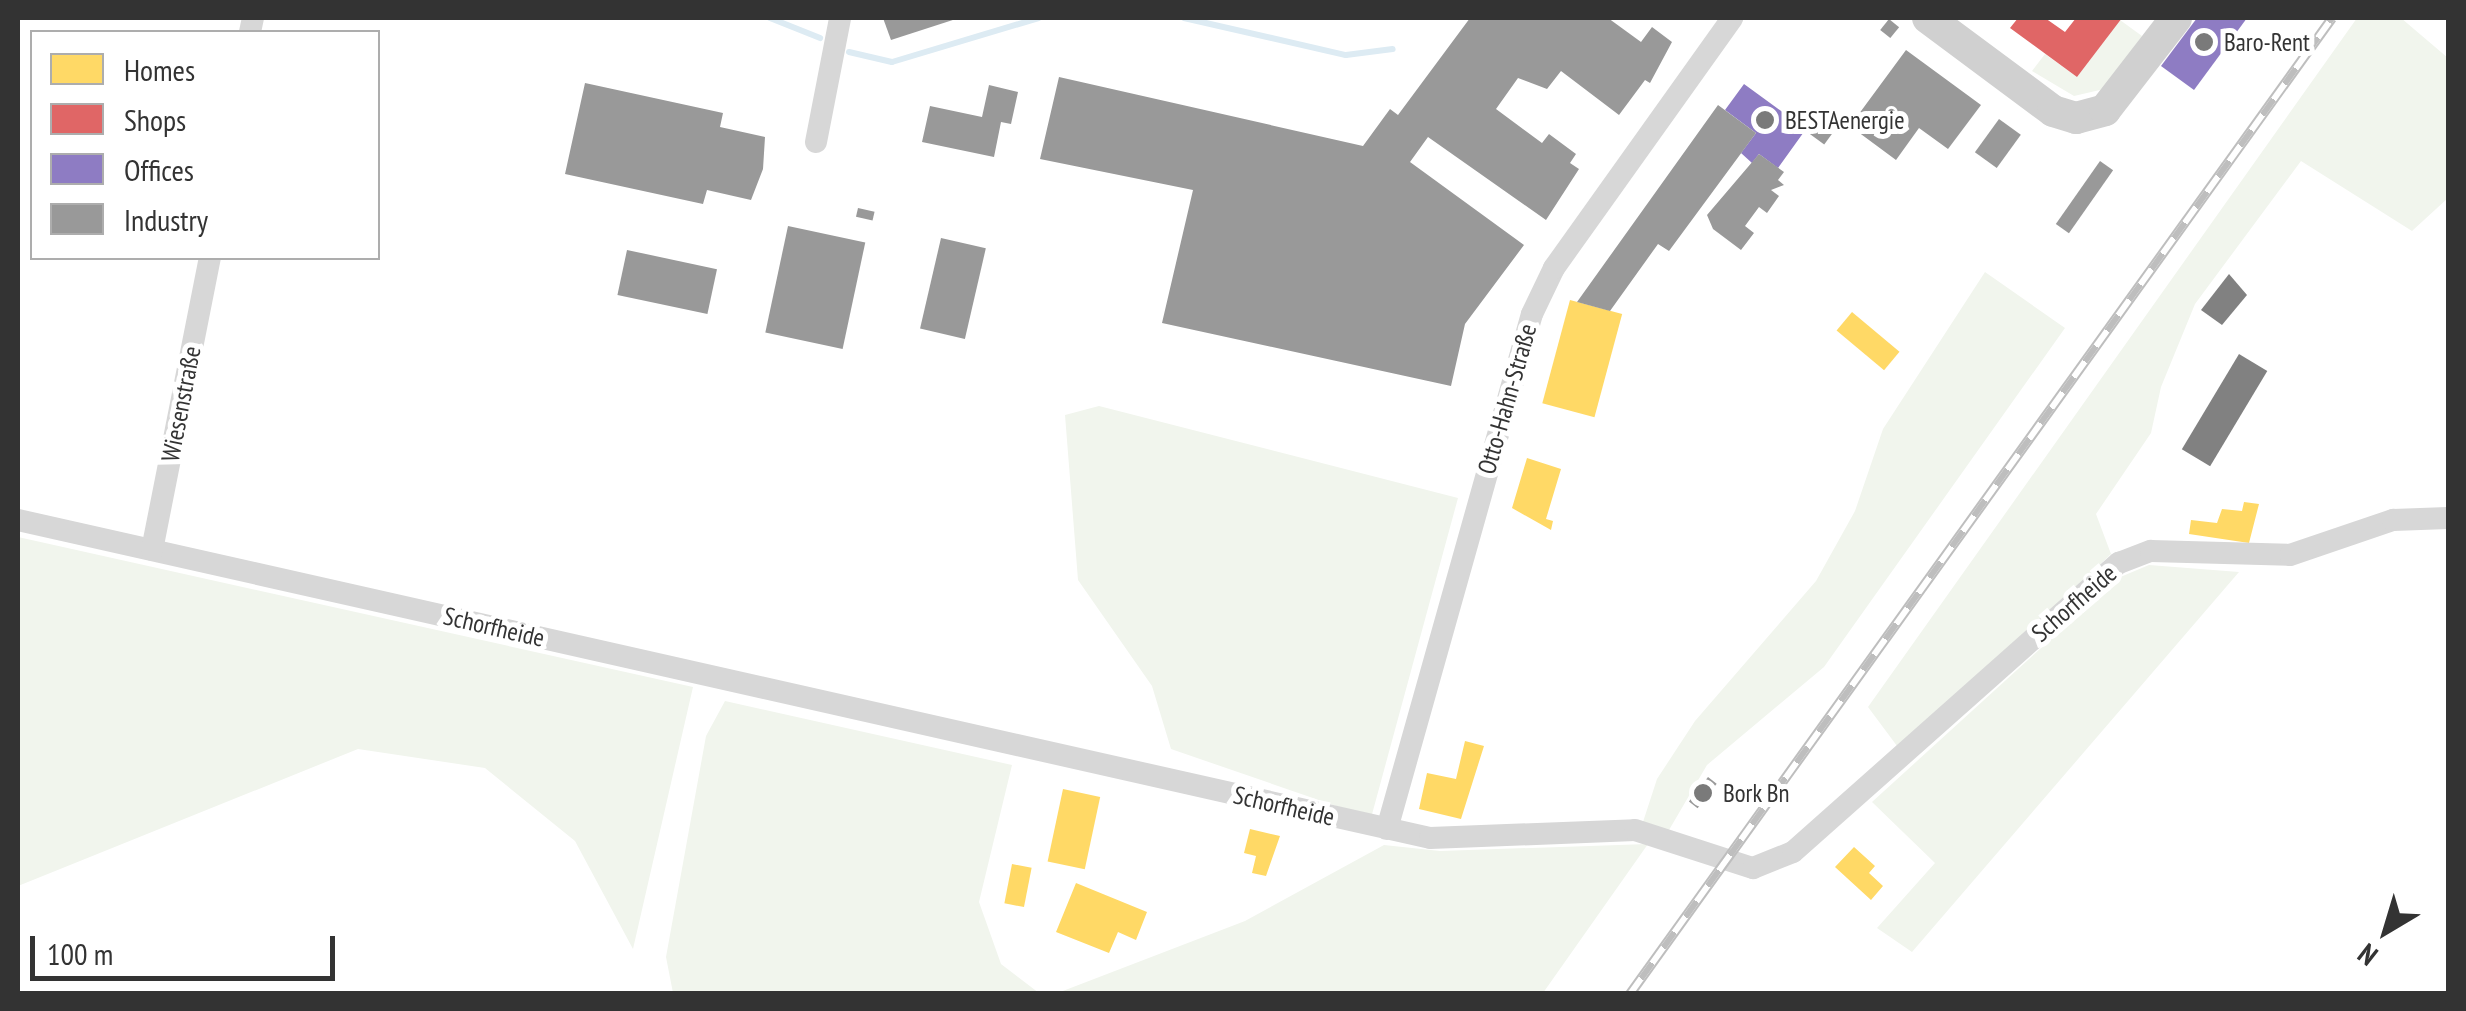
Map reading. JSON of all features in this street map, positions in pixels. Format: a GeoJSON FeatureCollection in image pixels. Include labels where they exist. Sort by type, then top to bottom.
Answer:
{"type":"FeatureCollection","features":[{"type":"Feature","properties":{"kind":"street","name":"Otto-Hahn-Straße"},"geometry":{"type":"LineString","coordinates":[[1387,829],[1532,314],[1554,268],[1732,18]]}},
{"type":"Feature","properties":{"kind":"street"},"geometry":{"type":"LineString","coordinates":[[1928,18],[2053,111],[2076,118],[2105,110],[2176,18]]}},
{"type":"Feature","properties":{"kind":"street"},"geometry":{"type":"LineString","coordinates":[[816,142],[836,36]]}},
{"type":"Feature","properties":{"kind":"street","name":"Wiesenstraße"},"geometry":{"type":"LineString","coordinates":[[152,550],[210,260]]}},
{"type":"Feature","properties":{"kind":"street","name":"Schorfheide"},"geometry":{"type":"LineString","coordinates":[[18,520],[1387,829],[1464,841],[1635,830],[1763,868],[1793,852],[2119,563],[2151,551],[2290,555],[2394,520],[2448,518]]}},
{"type":"Feature","properties":{"kind":"shaded area"},"geometry":{"type":"Polygon","coordinates":[[[2357,18],[2401,18],[2448,58],[2448,198],[2412,231],[2301,161],[2195,304],[2161,387],[2151,433],[2096,514],[2111,554],[1903,754],[1868,707],[2357,18]]]}},
{"type":"Feature","properties":{"kind":"shaded area"},"geometry":{"type":"Polygon","coordinates":[[[2120,20],[2142,36],[2104,89],[2074,96],[2032,71],[2045,54],[2077,77],[2120,20]]]}},
{"type":"Feature","properties":{"kind":"shaded area"},"geometry":{"type":"Polygon","coordinates":[[[1985,272],[2065,328],[1824,667],[1707,765],[1669,830],[1642,825],[1657,779],[1695,721],[1816,581],[1855,511],[1883,429],[1985,272]]]}},
{"type":"Feature","properties":{"kind":"shaded area"},"geometry":{"type":"Polygon","coordinates":[[[1099,406],[1458,498],[1371,818],[1171,749],[1152,686],[1078,580],[1065,415],[1099,406]]]}},
{"type":"Feature","properties":{"kind":"shaded area"},"geometry":{"type":"Polygon","coordinates":[[[18,537],[693,687],[633,949],[575,841],[485,768],[358,749],[18,886],[18,537]]]}},
{"type":"Feature","properties":{"kind":"shaded area"},"geometry":{"type":"Polygon","coordinates":[[[2149,565],[2239,572],[1912,952],[1877,928],[1935,863],[1872,802],[2118,578],[2149,565]]]}},
{"type":"Feature","properties":{"kind":"shaded area"},"geometry":{"type":"Polygon","coordinates":[[[725,701],[1012,765],[979,902],[1001,964],[1039,993],[673,993],[666,957],[706,736],[725,701]]]}},
{"type":"Feature","properties":{"kind":"shaded area"},"geometry":{"type":"Polygon","coordinates":[[[1648,844],[1543,993],[1055,994],[1245,921],[1384,845],[1440,851],[1648,844]]]}},
{"type":"Feature","properties":{"kind":"building: Homes"},"geometry":{"type":"Polygon","coordinates":[[[1570,300],[1622,314],[1594,417],[1542,403],[1570,300]]]}},
{"type":"Feature","properties":{"kind":"building: Homes"},"geometry":{"type":"Polygon","coordinates":[[[1852,312],[1899,352],[1884,370],[1837,330],[1852,312]]]}},
{"type":"Feature","properties":{"kind":"building: Homes"},"geometry":{"type":"Polygon","coordinates":[[[1527,458],[1561,469],[1546,519],[1553,521],[1551,530],[1512,508],[1527,458]]]}},
{"type":"Feature","properties":{"kind":"building: Homes"},"geometry":{"type":"Polygon","coordinates":[[[2244,502],[2259,504],[2249,543],[2189,534],[2191,520],[2217,523],[2222,509],[2242,511],[2244,502]]]}},
{"type":"Feature","properties":{"kind":"building: Homes"},"geometry":{"type":"Polygon","coordinates":[[[1465,741],[1484,746],[1461,819],[1419,809],[1427,773],[1456,779],[1465,741]]]}},
{"type":"Feature","properties":{"kind":"building: Homes"},"geometry":{"type":"Polygon","coordinates":[[[1063,789],[1100,797],[1085,869],[1048,861],[1063,789]]]}},
{"type":"Feature","properties":{"kind":"building: Homes"},"geometry":{"type":"Polygon","coordinates":[[[1250,829],[1280,836],[1266,876],[1252,873],[1256,856],[1244,853],[1250,829]]]}},
{"type":"Feature","properties":{"kind":"building: Homes"},"geometry":{"type":"Polygon","coordinates":[[[1854,847],[1875,866],[1869,873],[1883,886],[1871,900],[1835,867],[1854,847]]]}},
{"type":"Feature","properties":{"kind":"building: Homes"},"geometry":{"type":"Polygon","coordinates":[[[1012,864],[1032,868],[1024,907],[1004,903],[1012,864]]]}},
{"type":"Feature","properties":{"kind":"building: Homes"},"geometry":{"type":"Polygon","coordinates":[[[1076,883],[1147,912],[1136,940],[1118,932],[1109,953],[1056,932],[1076,883]]]}},
{"type":"Feature","properties":{"kind":"building: Shops"},"geometry":{"type":"Polygon","coordinates":[[[2018,18],[2045,18],[2065,32],[2076,18],[2122,18],[2077,77],[2010,28],[2018,18]]]}},
{"type":"Feature","properties":{"kind":"building: Offices","name":"Baro-Rent"},"geometry":{"type":"Polygon","coordinates":[[[2197,18],[2247,18],[2194,90],[2161,66],[2197,18]]]}},
{"type":"Feature","properties":{"kind":"building: Offices","name":"BESTAenergie"},"geometry":{"type":"Polygon","coordinates":[[[1744,84],[1806,129],[1778,168],[1759,154],[1752,163],[1741,153],[1756,133],[1725,110],[1744,84]]]}},
{"type":"Feature","properties":{"kind":"building: Industry"},"geometry":{"type":"Polygon","coordinates":[[[883,18],[959,18],[891,40],[883,18]]]}},
{"type":"Feature","properties":{"kind":"building: Industry"},"geometry":{"type":"Polygon","coordinates":[[[1470,18],[1608,18],[1641,42],[1652,27],[1672,42],[1650,83],[1645,80],[1619,115],[1561,71],[1547,89],[1518,78],[1496,109],[1542,143],[1549,134],[1576,154],[1570,163],[1579,169],[1546,220],[1428,137],[1410,162],[1524,245],[1465,324],[1451,386],[1162,323],[1193,190],[1040,159],[1059,77],[1363,146],[1390,109],[1398,115],[1470,18]]]}},
{"type":"Feature","properties":{"kind":"building: Industry"},"geometry":{"type":"Polygon","coordinates":[[[1889,19],[1899,27],[1890,38],[1880,30],[1889,19]]]}},
{"type":"Feature","properties":{"kind":"building: Industry"},"geometry":{"type":"Polygon","coordinates":[[[1906,50],[1981,105],[1948,149],[1919,128],[1896,160],[1850,126],[1906,50]]]}},
{"type":"Feature","properties":{"kind":"building: Industry"},"geometry":{"type":"Polygon","coordinates":[[[585,83],[723,113],[720,127],[765,137],[763,169],[751,200],[707,190],[703,204],[565,174],[585,83]]]}},
{"type":"Feature","properties":{"kind":"building: Industry"},"geometry":{"type":"Polygon","coordinates":[[[989,85],[1018,92],[1011,124],[1001,122],[994,157],[922,142],[930,106],[982,117],[989,85]]]}},
{"type":"Feature","properties":{"kind":"building: Industry"},"geometry":{"type":"Polygon","coordinates":[[[1718,105],[1756,133],[1669,251],[1658,244],[1610,311],[1577,302],[1718,105]]]}},
{"type":"Feature","properties":{"kind":"building: Industry"},"geometry":{"type":"Polygon","coordinates":[[[1820,118],[1835,129],[1824,145],[1809,133],[1820,118]]]}},
{"type":"Feature","properties":{"kind":"building: Industry"},"geometry":{"type":"Polygon","coordinates":[[[1999,119],[2021,135],[1997,168],[1975,152],[1999,119]]]}},
{"type":"Feature","properties":{"kind":"building: Industry"},"geometry":{"type":"Polygon","coordinates":[[[1759,154],[1784,172],[1778,180],[1784,185],[1771,190],[1779,196],[1767,213],[1759,207],[1745,226],[1754,233],[1741,250],[1713,229],[1707,215],[1759,154]]]}},
{"type":"Feature","properties":{"kind":"building: Industry"},"geometry":{"type":"Polygon","coordinates":[[[2100,161],[2113,170],[2069,233],[2056,224],[2100,161]]]}},
{"type":"Feature","properties":{"kind":"building: Industry"},"geometry":{"type":"Polygon","coordinates":[[[858,208],[875,212],[873,221],[856,217],[858,208]]]}},
{"type":"Feature","properties":{"kind":"building: Industry"},"geometry":{"type":"Polygon","coordinates":[[[788,226],[865,242],[843,349],[765,333],[788,226]]]}},
{"type":"Feature","properties":{"kind":"building: Industry"},"geometry":{"type":"Polygon","coordinates":[[[941,238],[986,248],[965,339],[920,329],[941,238]]]}},
{"type":"Feature","properties":{"kind":"building: Industry"},"geometry":{"type":"Polygon","coordinates":[[[627,250],[717,269],[707,314],[617,295],[627,250]]]}},
{"type":"Feature","properties":{"kind":"building: Industry","name":"Bork Bn"},"geometry":{"type":"Polygon","coordinates":[[[1708,777],[1717,784],[1698,808],[1689,801],[1708,777]]]}},
{"type":"Feature","properties":{"kind":"building: Other"},"geometry":{"type":"Polygon","coordinates":[[[2229,274],[2247,295],[2222,325],[2201,310],[2229,274]]]}},
{"type":"Feature","properties":{"kind":"building: Other"},"geometry":{"type":"Polygon","coordinates":[[[2239,354],[2267,371],[2210,466],[2182,449],[2239,354]]]}},
{"type":"Feature","properties":{"kind":"waterway"},"geometry":{"type":"LineString","coordinates":[[770,18],[820,38]]}},
{"type":"Feature","properties":{"kind":"waterway"},"geometry":{"type":"LineString","coordinates":[[849,52],[892,62],[1039,18]]}},
{"type":"Feature","properties":{"kind":"waterway"},"geometry":{"type":"LineString","coordinates":[[1184,18],[1346,55],[1393,49]]}},
{"type":"Feature","properties":{"kind":"railway"},"geometry":{"type":"LineString","coordinates":[[1630,994],[2332,18]]}},
{"type":"Feature","properties":{"kind":"place","name":"Baro-Rent"},"geometry":{"type":"Point","coordinates":[2204,42]}},
{"type":"Feature","properties":{"kind":"place","name":"BESTAenergie"},"geometry":{"type":"Point","coordinates":[1765,120]}},
{"type":"Feature","properties":{"kind":"place","name":"Bork Bn"},"geometry":{"type":"Point","coordinates":[1703,793]}}]}
